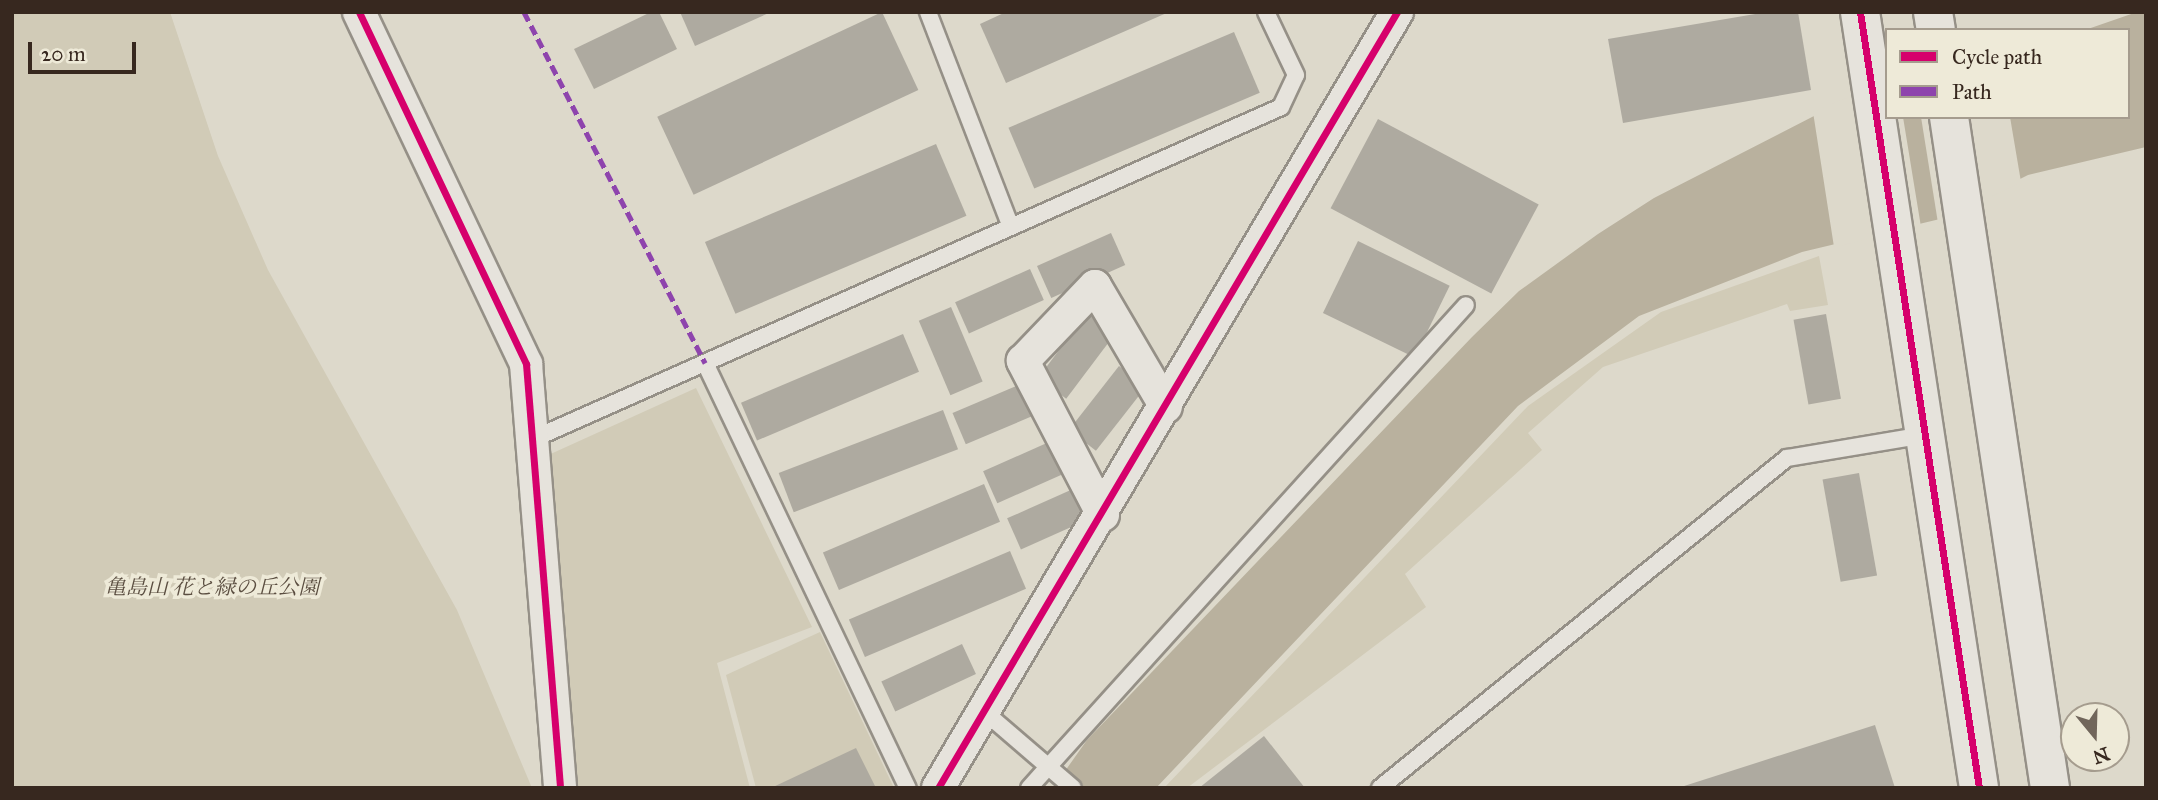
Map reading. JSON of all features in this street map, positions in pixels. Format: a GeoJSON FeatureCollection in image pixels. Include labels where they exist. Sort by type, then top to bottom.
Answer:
{"type":"FeatureCollection","features":[{"type":"Feature","properties":{"kind":"street"},"geometry":{"type":"LineString","coordinates":[[359,12],[526,364],[560,788]]}},
{"type":"Feature","properties":{"kind":"street"},"geometry":{"type":"LineString","coordinates":[[938,788],[987,714],[1397,12]]}},
{"type":"Feature","properties":{"kind":"street"},"geometry":{"type":"LineString","coordinates":[[1860,12],[1979,788]]}},
{"type":"Feature","properties":{"kind":"street"},"geometry":{"type":"LineString","coordinates":[[1949,119],[2050,788]]}},
{"type":"Feature","properties":{"kind":"street"},"geometry":{"type":"LineString","coordinates":[[1103,515],[1023,361],[1095,286],[1167,407]]}},
{"type":"Feature","properties":{"kind":"lane"},"geometry":{"type":"LineString","coordinates":[[928,12],[1010,227]]}},
{"type":"Feature","properties":{"kind":"lane"},"geometry":{"type":"LineString","coordinates":[[533,439],[1281,107],[1296,75],[1266,12]]}},
{"type":"Feature","properties":{"kind":"lane"},"geometry":{"type":"LineString","coordinates":[[1030,788],[1466,305]]}},
{"type":"Feature","properties":{"kind":"lane"},"geometry":{"type":"LineString","coordinates":[[705,363],[908,788]]}},
{"type":"Feature","properties":{"kind":"lane"},"geometry":{"type":"LineString","coordinates":[[1380,788],[1787,458],[1924,435]]}},
{"type":"Feature","properties":{"kind":"lane"},"geometry":{"type":"LineString","coordinates":[[987,714],[1073,788]]}},
{"type":"Feature","properties":{"kind":"green space","name":"亀島山 花と緑の丘公園"},"geometry":{"type":"Polygon","coordinates":[[[12,12],[170,12],[218,156],[268,270],[457,610],[532,788],[12,788],[12,12]]]}},
{"type":"Feature","properties":{"kind":"green space"},"geometry":{"type":"Polygon","coordinates":[[[1819,256],[1828,305],[1790,311],[1787,304],[1603,367],[1528,433],[1542,450],[1405,574],[1426,607],[1187,788],[1164,788],[1528,406],[1661,312],[1819,256]]]}},
{"type":"Feature","properties":{"kind":"green space"},"geometry":{"type":"Polygon","coordinates":[[[696,388],[812,627],[717,663],[750,788],[578,788],[544,457],[696,388]]]}},
{"type":"Feature","properties":{"kind":"green space"},"geometry":{"type":"Polygon","coordinates":[[[820,632],[894,788],[756,788],[726,675],[820,632]]]}},
{"type":"Feature","properties":{"kind":"shaded area"},"geometry":{"type":"Polygon","coordinates":[[[2137,12],[2146,12],[2146,147],[2028,175],[1940,219],[1802,252],[1639,316],[1518,406],[1156,788],[1053,788],[1087,740],[1519,291],[1598,234],[1654,198],[1814,116],[1885,116],[1885,119],[2130,119],[2130,28],[2091,28],[2137,12]]]}},
{"type":"Feature","properties":{"kind":"pier"},"geometry":{"type":"Polygon","coordinates":[[[1885,82],[1885,119],[1903,119],[1921,227],[1834,247],[1813,112],[1885,82]]]}},
{"type":"Feature","properties":{"kind":"pier"},"geometry":{"type":"Polygon","coordinates":[[[1921,119],[2010,119],[2021,182],[1938,223],[1921,119]]]}},
{"type":"Feature","properties":{"kind":"building"},"geometry":{"type":"Polygon","coordinates":[[[651,12],[659,12],[677,49],[594,89],[574,49],[651,12]]]}},
{"type":"Feature","properties":{"kind":"building"},"geometry":{"type":"Polygon","coordinates":[[[680,12],[771,12],[695,46],[680,12]]]}},
{"type":"Feature","properties":{"kind":"building"},"geometry":{"type":"Polygon","coordinates":[[[882,12],[918,90],[694,195],[657,117],[882,12]]]}},
{"type":"Feature","properties":{"kind":"building"},"geometry":{"type":"Polygon","coordinates":[[[1006,12],[1169,12],[1006,83],[980,24],[1006,12]]]}},
{"type":"Feature","properties":{"kind":"building"},"geometry":{"type":"Polygon","coordinates":[[[1767,12],[1798,12],[1811,90],[1623,123],[1608,39],[1767,12]]]}},
{"type":"Feature","properties":{"kind":"building"},"geometry":{"type":"Polygon","coordinates":[[[1234,32],[1260,93],[1034,188],[1008,128],[1234,32]]]}},
{"type":"Feature","properties":{"kind":"building"},"geometry":{"type":"Polygon","coordinates":[[[1378,119],[1539,204],[1491,294],[1331,208],[1378,119]]]}},
{"type":"Feature","properties":{"kind":"building"},"geometry":{"type":"Polygon","coordinates":[[[936,144],[966,216],[735,314],[705,242],[936,144]]]}},
{"type":"Feature","properties":{"kind":"building"},"geometry":{"type":"Polygon","coordinates":[[[1111,233],[1125,265],[1051,298],[1037,266],[1111,233]]]}},
{"type":"Feature","properties":{"kind":"building"},"geometry":{"type":"Polygon","coordinates":[[[1358,241],[1450,286],[1415,358],[1323,313],[1358,241]]]}},
{"type":"Feature","properties":{"kind":"building"},"geometry":{"type":"Polygon","coordinates":[[[1030,269],[1044,300],[969,333],[955,302],[1030,269]]]}},
{"type":"Feature","properties":{"kind":"building"},"geometry":{"type":"Polygon","coordinates":[[[951,307],[983,382],[950,395],[919,321],[951,307]]]}},
{"type":"Feature","properties":{"kind":"building"},"geometry":{"type":"Polygon","coordinates":[[[1087,313],[1115,334],[1066,399],[1038,378],[1087,313]]]}},
{"type":"Feature","properties":{"kind":"building"},"geometry":{"type":"Polygon","coordinates":[[[1826,314],[1841,399],[1808,404],[1794,320],[1826,314]]]}},
{"type":"Feature","properties":{"kind":"building"},"geometry":{"type":"Polygon","coordinates":[[[903,334],[919,372],[757,441],[741,403],[903,334]]]}},
{"type":"Feature","properties":{"kind":"building"},"geometry":{"type":"Polygon","coordinates":[[[1119,366],[1146,387],[1096,451],[1069,430],[1119,366]]]}},
{"type":"Feature","properties":{"kind":"building"},"geometry":{"type":"Polygon","coordinates":[[[1028,381],[1041,412],[966,444],[953,413],[1028,381]]]}},
{"type":"Feature","properties":{"kind":"building"},"geometry":{"type":"Polygon","coordinates":[[[943,410],[958,449],[794,512],[779,473],[943,410]]]}},
{"type":"Feature","properties":{"kind":"building"},"geometry":{"type":"Polygon","coordinates":[[[1058,438],[1072,470],[997,503],[983,471],[1058,438]]]}},
{"type":"Feature","properties":{"kind":"building"},"geometry":{"type":"Polygon","coordinates":[[[1859,473],[1877,575],[1841,582],[1823,479],[1859,473]]]}},
{"type":"Feature","properties":{"kind":"building"},"geometry":{"type":"Polygon","coordinates":[[[984,484],[1000,522],[839,590],[823,552],[984,484]]]}},
{"type":"Feature","properties":{"kind":"building"},"geometry":{"type":"Polygon","coordinates":[[[1082,485],[1096,516],[1021,549],[1007,518],[1082,485]]]}},
{"type":"Feature","properties":{"kind":"building"},"geometry":{"type":"Polygon","coordinates":[[[1010,551],[1026,589],[865,657],[849,619],[1010,551]]]}},
{"type":"Feature","properties":{"kind":"building"},"geometry":{"type":"Polygon","coordinates":[[[962,644],[976,674],[895,712],[881,682],[962,644]]]}},
{"type":"Feature","properties":{"kind":"building"},"geometry":{"type":"Polygon","coordinates":[[[1875,725],[1895,788],[1681,788],[1681,787],[1875,725]]]}},
{"type":"Feature","properties":{"kind":"building"},"geometry":{"type":"Polygon","coordinates":[[[1264,736],[1305,788],[1199,788],[1264,736]]]}},
{"type":"Feature","properties":{"kind":"building"},"geometry":{"type":"Polygon","coordinates":[[[856,748],[876,788],[771,788],[856,748]]]}},
{"type":"Feature","properties":{"kind":"marked path"},"geometry":{"type":"LineString","coordinates":[[524,12],[705,363]]}},
{"type":"Feature","properties":{"kind":"cycle path"},"geometry":{"type":"LineString","coordinates":[[359,12],[526,364],[560,788]]}},
{"type":"Feature","properties":{"kind":"cycle path"},"geometry":{"type":"LineString","coordinates":[[938,788],[1397,12]]}},
{"type":"Feature","properties":{"kind":"cycle path"},"geometry":{"type":"LineString","coordinates":[[1860,12],[1979,788]]}}]}
